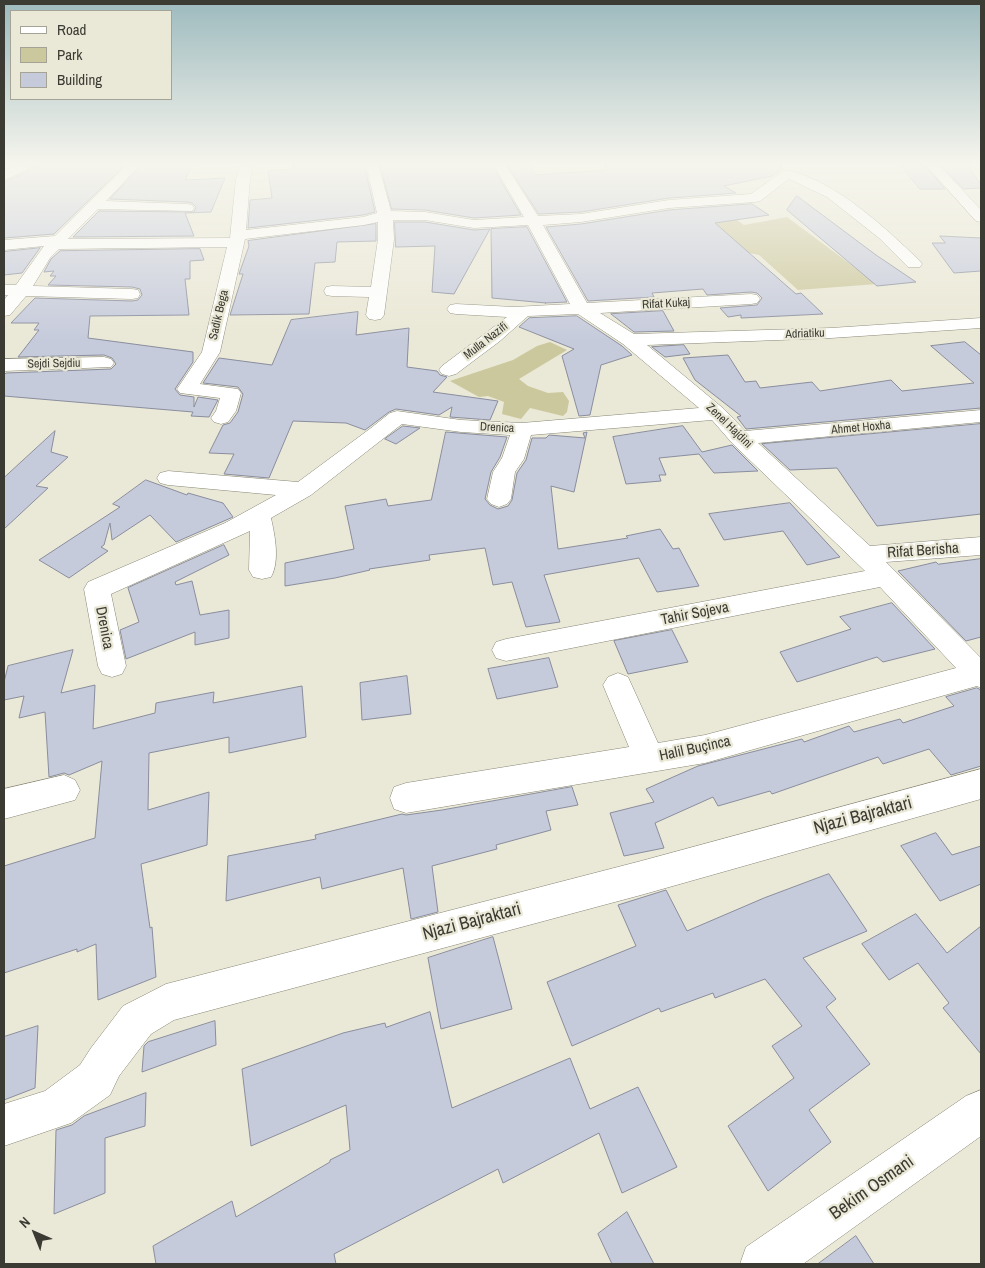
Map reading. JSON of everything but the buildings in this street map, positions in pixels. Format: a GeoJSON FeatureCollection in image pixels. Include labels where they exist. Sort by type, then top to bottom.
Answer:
{"type":"FeatureCollection","features":[{"type":"Feature","properties":{"kind":"street"},"geometry":{"type":"LineString","coordinates":[[4,311],[12,291],[75,223]]}},
{"type":"Feature","properties":{"kind":"street","name":"Sadik Bega"},"geometry":{"type":"LineString","coordinates":[[221,418],[226,411],[231,393],[187,389],[211,352],[237,238],[239,223]]}},
{"type":"Feature","properties":{"kind":"street"},"geometry":{"type":"LineString","coordinates":[[4,245],[56,242],[188,244],[348,223]]}},
{"type":"Feature","properties":{"kind":"street"},"geometry":{"type":"LineString","coordinates":[[375,315],[386,239],[385,223]]}},
{"type":"Feature","properties":{"kind":"street"},"geometry":{"type":"LineString","coordinates":[[469,223],[499,223]]}},
{"type":"Feature","properties":{"kind":"street","name":"Zenel Hajdini"},"geometry":{"type":"LineString","coordinates":[[535,223],[581,308],[630,340],[717,413],[740,438],[864,555],[980,675]]}},
{"type":"Feature","properties":{"kind":"street"},"geometry":{"type":"LineString","coordinates":[[869,223],[914,264]]}},
{"type":"Feature","properties":{"kind":"street"},"geometry":{"type":"LineString","coordinates":[[12,291],[132,294]]}},
{"type":"Feature","properties":{"kind":"street"},"geometry":{"type":"LineString","coordinates":[[332,291],[378,292]]}},
{"type":"Feature","properties":{"kind":"street","name":"Rifat Kukaj"},"geometry":{"type":"LineString","coordinates":[[581,308],[751,299]]}},
{"type":"Feature","properties":{"kind":"street","name":"Mulla Nazifi"},"geometry":{"type":"LineString","coordinates":[[456,309],[523,312],[581,308]]}},
{"type":"Feature","properties":{"kind":"street","name":"Mulla Nazifi"},"geometry":{"type":"LineString","coordinates":[[448,370],[494,337],[523,312]]}},
{"type":"Feature","properties":{"kind":"street","name":"Adriatiku"},"geometry":{"type":"LineString","coordinates":[[630,340],[831,333],[981,323]]}},
{"type":"Feature","properties":{"kind":"street","name":"Sejdi Sejdiu"},"geometry":{"type":"LineString","coordinates":[[4,365],[104,363]]}},
{"type":"Feature","properties":{"kind":"street","name":"Drenica"},"geometry":{"type":"LineString","coordinates":[[112,666],[97,589],[234,529],[302,490],[379,433],[397,416],[461,426],[522,429],[717,413]]}},
{"type":"Feature","properties":{"kind":"street","name":"Ahmet Hoxha"},"geometry":{"type":"LineString","coordinates":[[740,438],[981,416]]}},
{"type":"Feature","properties":{"kind":"street"},"geometry":{"type":"LineString","coordinates":[[499,499],[504,472],[513,459],[522,429]]}},
{"type":"Feature","properties":{"kind":"street"},"geometry":{"type":"LineString","coordinates":[[168,478],[302,490]]}},
{"type":"Feature","properties":{"kind":"street"},"geometry":{"type":"LineString","coordinates":[[258,514],[263,536],[262,570]]}},
{"type":"Feature","properties":{"kind":"street","name":"Rifat Berisha"},"geometry":{"type":"LineString","coordinates":[[864,555],[981,546]]}},
{"type":"Feature","properties":{"kind":"street","name":"Tahir Sojeva"},"geometry":{"type":"LineString","coordinates":[[506,650],[884,577]]}},
{"type":"Feature","properties":{"kind":"street","name":"Halil Buçinca"},"geometry":{"type":"LineString","coordinates":[[406,798],[705,749],[980,675]]}},
{"type":"Feature","properties":{"kind":"street"},"geometry":{"type":"LineString","coordinates":[[618,685],[649,758]]}},
{"type":"Feature","properties":{"kind":"street","name":"Njazi Bajraktari"},"geometry":{"type":"LineString","coordinates":[[4,1125],[56,1108],[95,1080],[105,1062],[136,1020],[166,1003],[651,875],[981,784]]}},
{"type":"Feature","properties":{"kind":"street"},"geometry":{"type":"LineString","coordinates":[[4,804],[64,790]]}},
{"type":"Feature","properties":{"kind":"street","name":"Bekim Osmani"},"geometry":{"type":"LineString","coordinates":[[763,1264],[981,1111]]}},
{"type":"Feature","properties":{"kind":"green space"},"geometry":{"type":"Polygon","coordinates":[[[712,223],[741,223],[744,225],[795,223],[877,284],[798,290],[759,255],[749,253],[712,223]]]}},
{"type":"Feature","properties":{"kind":"green space"},"geometry":{"type":"Polygon","coordinates":[[[550,342],[567,350],[519,379],[528,386],[548,393],[563,392],[569,401],[567,412],[563,416],[530,408],[521,419],[502,414],[504,402],[488,396],[479,397],[450,381],[513,360],[537,346],[550,342]]]}}]}
